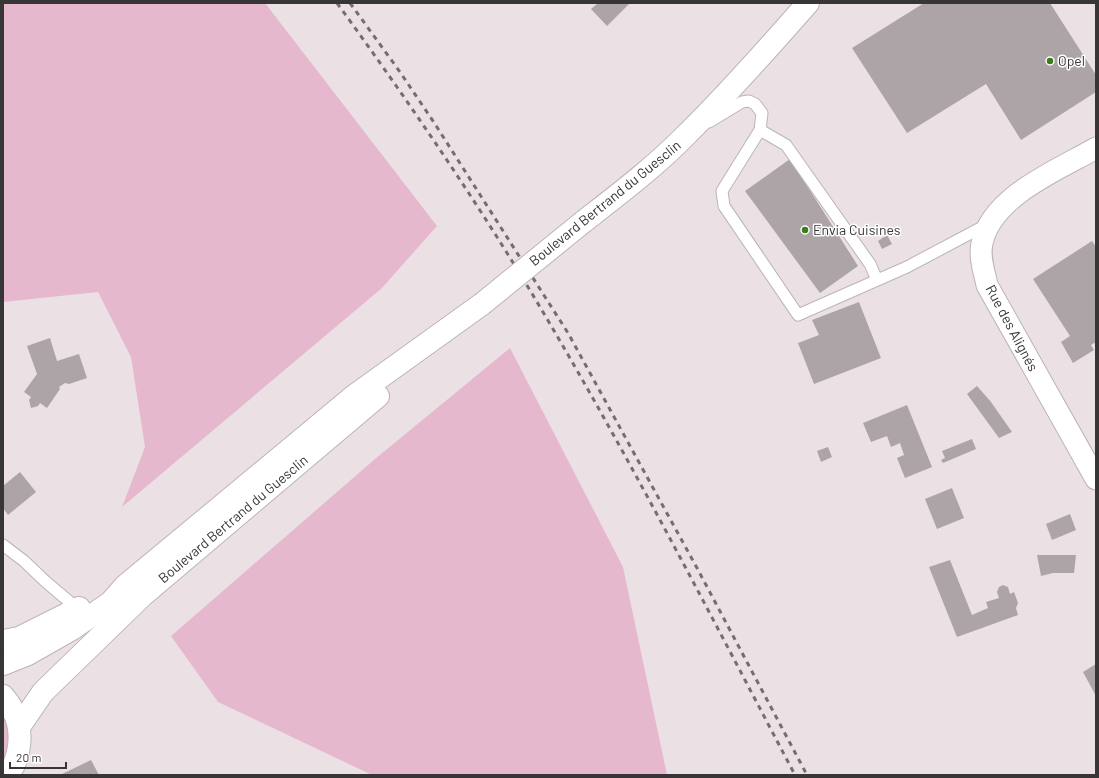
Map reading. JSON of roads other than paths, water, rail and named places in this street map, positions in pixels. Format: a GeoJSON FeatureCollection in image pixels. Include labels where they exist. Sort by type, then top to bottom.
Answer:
{"type":"FeatureCollection","features":[{"type":"Feature","properties":{"kind":"main road","name":"Boulevard Bertrand du Guesclin"},"geometry":{"type":"LineString","coordinates":[[3,664],[28,654],[72,628],[111,602],[125,586],[354,396],[482,304],[640,178],[688,134],[732,88],[808,3]]}},
{"type":"Feature","properties":{"kind":"main road","name":"Boulevard Bertrand du Guesclin"},"geometry":{"type":"LineString","coordinates":[[19,727],[42,692],[143,594],[365,408],[458,322]]}},
{"type":"Feature","properties":{"kind":"main road","name":"Boulevard Bertrand du Guesclin"},"geometry":{"type":"LineString","coordinates":[[3,641],[19,638],[107,593],[125,586]]}},
{"type":"Feature","properties":{"kind":"main road"},"geometry":{"type":"LineString","coordinates":[[3,696],[13,710],[19,727],[19,748],[13,768],[8,775]]}},
{"type":"Feature","properties":{"kind":"street","name":"Rue des Alignés"},"geometry":{"type":"LineString","coordinates":[[1096,148],[1020,191],[996,214],[989,224],[982,243],[981,256],[987,285],[1096,479]]}},
{"type":"Feature","properties":{"kind":"lane"},"geometry":{"type":"LineString","coordinates":[[688,134],[742,102],[749,101],[755,104],[762,113],[760,130],[722,191],[724,206],[798,316],[907,267],[989,224]]}},
{"type":"Feature","properties":{"kind":"lane"},"geometry":{"type":"LineString","coordinates":[[760,130],[786,145],[870,264],[877,280]]}},
{"type":"Feature","properties":{"kind":"lane"},"geometry":{"type":"LineString","coordinates":[[3,545],[24,561],[78,609]]}},
{"type":"Feature","properties":{"kind":"railway"},"geometry":{"type":"LineString","coordinates":[[337,3],[442,153],[540,307],[639,481],[795,775]]}},
{"type":"Feature","properties":{"kind":"railway"},"geometry":{"type":"LineString","coordinates":[[350,3],[400,72],[435,124],[568,333],[697,568],[807,775]]}},
{"type":"Feature","properties":{"kind":"place","name":"Opel"},"geometry":{"type":"Point","coordinates":[1050,61]}},
{"type":"Feature","properties":{"kind":"place","name":"Envia Cuisines"},"geometry":{"type":"Point","coordinates":[805,230]}}]}
